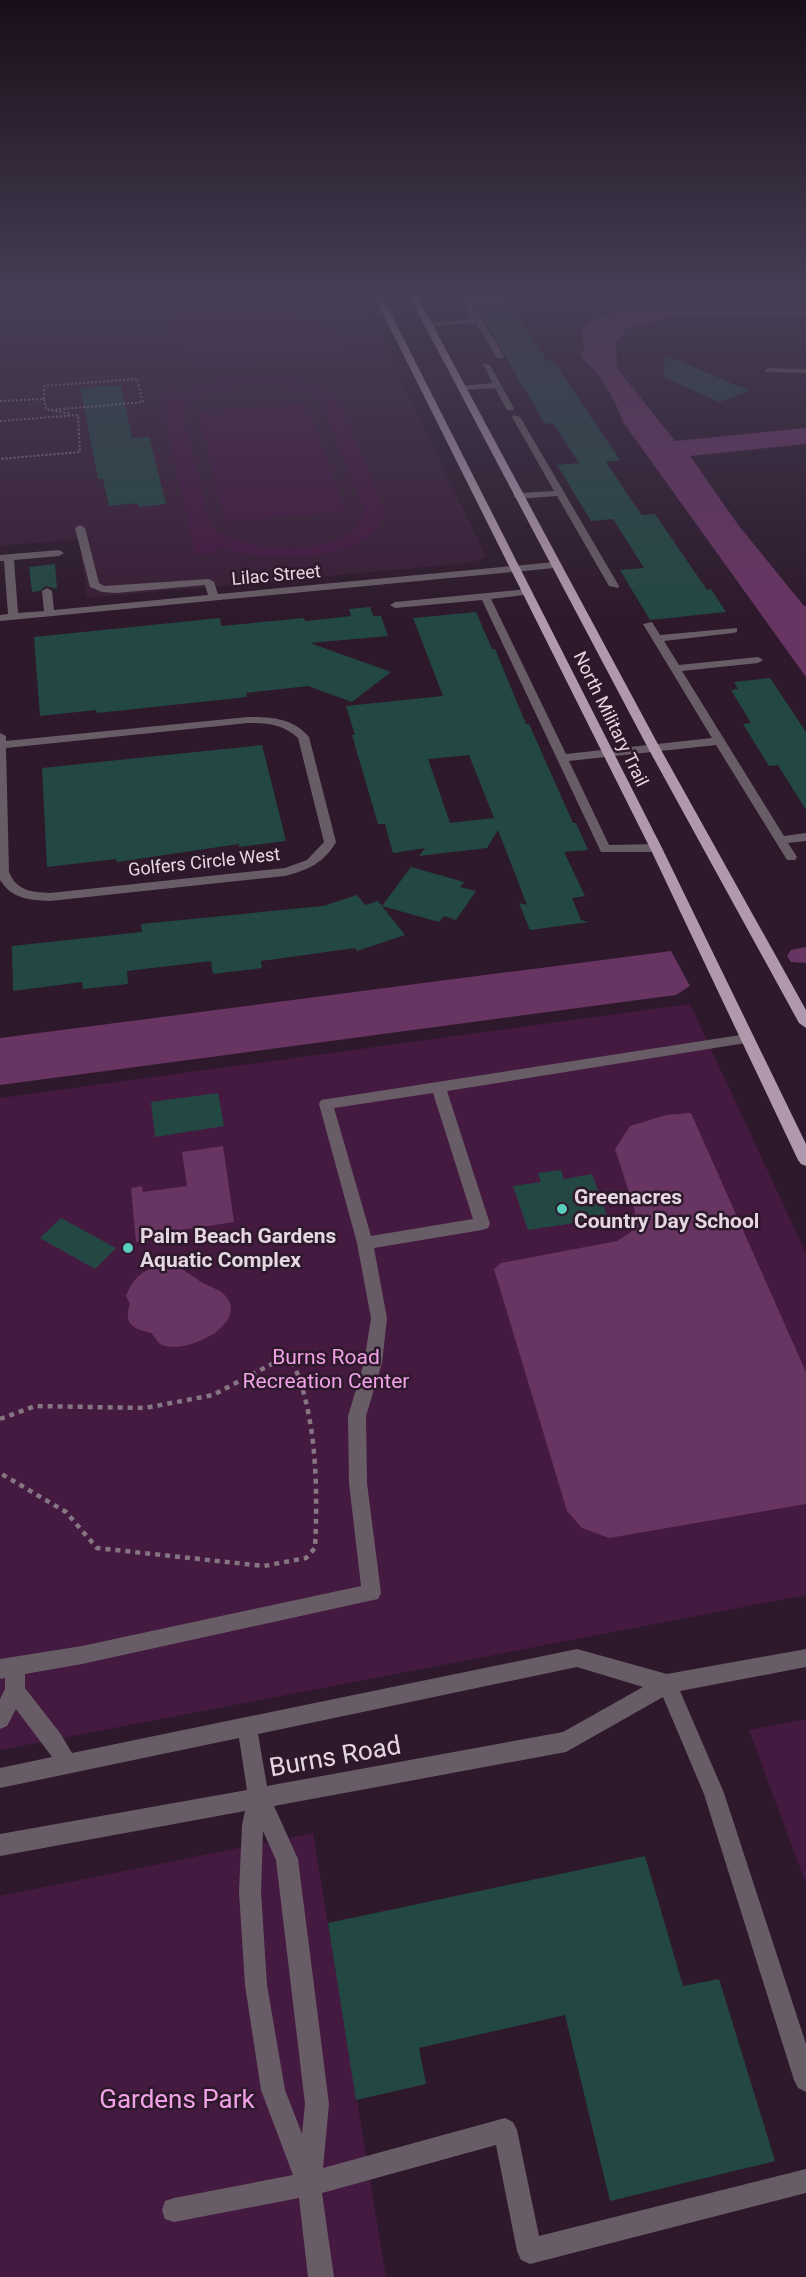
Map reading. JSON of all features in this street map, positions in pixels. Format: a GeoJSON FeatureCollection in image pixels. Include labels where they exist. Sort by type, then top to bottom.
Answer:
{"type":"FeatureCollection","features":[{"type":"Feature","properties":{"kind":"main road","name":"North Military Trail"},"geometry":{"type":"LineString","coordinates":[[432,402],[607,755],[656,848],[806,1160]]}},
{"type":"Feature","properties":{"kind":"main road","name":"North Military Trail"},"geometry":{"type":"LineString","coordinates":[[469,402],[654,748],[806,1023]]}},
{"type":"Feature","properties":{"kind":"street"},"geometry":{"type":"LineString","coordinates":[[508,402],[614,586]]}},
{"type":"Feature","properties":{"kind":"street"},"geometry":{"type":"LineString","coordinates":[[518,496],[560,493]]}},
{"type":"Feature","properties":{"kind":"street"},"geometry":{"type":"LineString","coordinates":[[80,528],[94,585],[102,589],[116,590],[209,582],[214,598]]}},
{"type":"Feature","properties":{"kind":"street"},"geometry":{"type":"LineString","coordinates":[[13,617],[4,558],[59,553]]}},
{"type":"Feature","properties":{"kind":"street","name":"Lilac Street"},"geometry":{"type":"LineString","coordinates":[[0,618],[555,565]]}},
{"type":"Feature","properties":{"kind":"street"},"geometry":{"type":"LineString","coordinates":[[47,591],[49,614]]}},
{"type":"Feature","properties":{"kind":"street"},"geometry":{"type":"LineString","coordinates":[[395,605],[528,592]]}},
{"type":"Feature","properties":{"kind":"street"},"geometry":{"type":"LineString","coordinates":[[485,596],[605,849],[656,848]]}},
{"type":"Feature","properties":{"kind":"street"},"geometry":{"type":"LineString","coordinates":[[648,624],[791,857]]}},
{"type":"Feature","properties":{"kind":"street"},"geometry":{"type":"LineString","coordinates":[[656,639],[733,630]]}},
{"type":"Feature","properties":{"kind":"street"},"geometry":{"type":"LineString","coordinates":[[675,669],[758,660]]}},
{"type":"Feature","properties":{"kind":"street","name":"Golfers Circle West"},"geometry":{"type":"LineString","coordinates":[[248,720],[272,720],[296,730],[303,737],[330,842],[320,857],[301,868],[285,872],[50,897],[28,896],[15,891],[7,884],[3,872],[0,745],[248,720]]}},
{"type":"Feature","properties":{"kind":"street"},"geometry":{"type":"LineString","coordinates":[[0,736],[0,745]]}},
{"type":"Feature","properties":{"kind":"street"},"geometry":{"type":"LineString","coordinates":[[563,758],[719,741]]}},
{"type":"Feature","properties":{"kind":"street"},"geometry":{"type":"LineString","coordinates":[[780,840],[806,837]]}},
{"type":"Feature","properties":{"kind":"street"},"geometry":{"type":"LineString","coordinates":[[68,1765],[15,1691],[7,1667],[82,1655],[371,1593],[358,1483],[357,1416],[373,1363],[379,1318],[365,1243],[326,1104],[747,1039]]}},
{"type":"Feature","properties":{"kind":"street"},"geometry":{"type":"LineString","coordinates":[[365,1243],[482,1224],[438,1086]]}},
{"type":"Feature","properties":{"kind":"street","name":"Burns Road"},"geometry":{"type":"LineString","coordinates":[[0,1778],[578,1658],[667,1684]]}},
{"type":"Feature","properties":{"kind":"street","name":"Burns Road"},"geometry":{"type":"LineString","coordinates":[[0,1845],[566,1742],[667,1684],[806,1658]]}},
{"type":"Feature","properties":{"kind":"street"},"geometry":{"type":"LineString","coordinates":[[667,1684],[714,1793],[806,2080]]}},
{"type":"Feature","properties":{"kind":"street"},"geometry":{"type":"LineString","coordinates":[[0,1719],[15,1691]]}},
{"type":"Feature","properties":{"kind":"street"},"geometry":{"type":"LineString","coordinates":[[247,1728],[260,1797],[287,1859],[317,2104],[309,2184],[321,2277]]}},
{"type":"Feature","properties":{"kind":"street"},"geometry":{"type":"LineString","coordinates":[[260,1797],[253,1825],[250,1892],[256,1984],[273,2090],[309,2184]]}},
{"type":"Feature","properties":{"kind":"street"},"geometry":{"type":"LineString","coordinates":[[174,2210],[309,2184],[505,2130],[530,2251],[806,2181]]}},
{"type":"Feature","properties":{"kind":"path"},"geometry":{"type":"LineString","coordinates":[[45,402],[46,409],[78,415]]}},
{"type":"Feature","properties":{"kind":"path"},"geometry":{"type":"LineString","coordinates":[[51,410],[140,402]]}},
{"type":"Feature","properties":{"kind":"path"},"geometry":{"type":"LineString","coordinates":[[0,421],[78,415]]}},
{"type":"Feature","properties":{"kind":"path"},"geometry":{"type":"LineString","coordinates":[[0,459],[80,452],[78,415]]}},
{"type":"Feature","properties":{"kind":"path"},"geometry":{"type":"LineString","coordinates":[[0,1419],[35,1407],[146,1408],[213,1395],[289,1355],[299,1374],[307,1401],[317,1511],[315,1548],[306,1558],[264,1566],[98,1548],[66,1512],[0,1473]]}},
{"type":"Feature","properties":{"kind":"shaded area"},"geometry":{"type":"Polygon","coordinates":[[[0,402],[412,402],[486,557],[470,563],[87,598],[79,539],[0,546],[0,402]]]}},
{"type":"Feature","properties":{"kind":"shaded area"},"geometry":{"type":"Polygon","coordinates":[[[615,402],[644,402],[675,441],[806,428],[806,444],[690,456],[739,526],[806,606],[806,677],[623,422],[615,402]]]}},
{"type":"Feature","properties":{"kind":"shaded area"},"geometry":{"type":"Polygon","coordinates":[[[671,951],[690,986],[676,995],[0,1085],[0,1038],[671,951]]]}},
{"type":"Feature","properties":{"kind":"shaded area"},"geometry":{"type":"Polygon","coordinates":[[[691,1113],[806,1372],[806,1504],[609,1538],[582,1528],[567,1511],[494,1269],[501,1263],[617,1241],[631,1232],[635,1211],[615,1149],[630,1126],[666,1115],[691,1113]]]}},
{"type":"Feature","properties":{"kind":"shaded area"},"geometry":{"type":"Polygon","coordinates":[[[223,1146],[234,1222],[149,1235],[149,1240],[136,1242],[131,1188],[142,1186],[143,1192],[187,1186],[182,1152],[223,1146]]]}},
{"type":"Feature","properties":{"kind":"shaded area"},"geometry":{"type":"Polygon","coordinates":[[[172,1265],[223,1293],[228,1299],[231,1310],[228,1320],[208,1337],[195,1343],[170,1347],[160,1344],[151,1333],[139,1330],[131,1324],[128,1316],[130,1304],[126,1296],[138,1276],[156,1267],[172,1265]]]}},
{"type":"Feature","properties":{"kind":"green space"},"geometry":{"type":"Polygon","coordinates":[[[161,402],[191,402],[186,408],[184,417],[210,524],[224,535],[244,542],[268,547],[294,548],[319,545],[340,538],[356,526],[364,510],[321,402],[340,402],[384,510],[377,529],[361,542],[338,551],[312,556],[257,555],[216,547],[216,553],[195,555],[161,402]]]}},
{"type":"Feature","properties":{"kind":"green space"},"geometry":{"type":"Polygon","coordinates":[[[306,404],[346,511],[225,522],[198,412],[306,404]]]}},
{"type":"Feature","properties":{"kind":"green space","name":"Burns Road Recreation Center"},"geometry":{"type":"Polygon","coordinates":[[[690,1004],[806,1253],[806,1595],[0,1750],[0,1098],[690,1004]]]}},
{"type":"Feature","properties":{"kind":"green space"},"geometry":{"type":"Polygon","coordinates":[[[806,1719],[806,1884],[749,1730],[806,1719]]]}},
{"type":"Feature","properties":{"kind":"green space","name":"Gardens Park"},"geometry":{"type":"Polygon","coordinates":[[[313,1833],[386,2277],[0,2277],[0,1896],[313,1833]]]}},
{"type":"Feature","properties":{"kind":"building"},"geometry":{"type":"Polygon","coordinates":[[[83,402],[125,402],[132,438],[149,437],[166,504],[139,507],[138,503],[109,506],[103,479],[98,479],[83,402]]]}},
{"type":"Feature","properties":{"kind":"building"},"geometry":{"type":"Polygon","coordinates":[[[532,402],[581,402],[620,460],[606,462],[634,504],[642,515],[655,514],[707,590],[711,589],[726,612],[650,620],[620,570],[644,568],[613,519],[591,521],[557,465],[579,463],[553,423],[545,424],[532,402]]]}},
{"type":"Feature","properties":{"kind":"building"},"geometry":{"type":"Polygon","coordinates":[[[55,564],[57,589],[46,586],[40,591],[32,592],[29,567],[55,564]]]}},
{"type":"Feature","properties":{"kind":"building"},"geometry":{"type":"Polygon","coordinates":[[[370,607],[373,616],[381,616],[388,636],[310,643],[391,672],[352,702],[308,686],[246,693],[247,697],[97,713],[96,710],[40,716],[34,637],[220,618],[221,626],[304,618],[305,621],[351,616],[349,609],[370,607]]]}},
{"type":"Feature","properties":{"kind":"building"},"geometry":{"type":"Polygon","coordinates":[[[476,612],[492,649],[495,649],[526,724],[529,724],[573,823],[576,823],[588,850],[564,852],[585,896],[572,898],[581,920],[589,922],[530,930],[519,903],[527,905],[498,830],[487,848],[419,856],[425,848],[393,853],[385,824],[378,824],[346,706],[443,696],[413,618],[476,612]],[[469,755],[428,759],[450,823],[494,818],[469,755]]]}},
{"type":"Feature","properties":{"kind":"building"},"geometry":{"type":"Polygon","coordinates":[[[770,678],[806,732],[806,810],[778,765],[769,766],[743,724],[751,723],[731,690],[738,689],[734,682],[770,678]]]}},
{"type":"Feature","properties":{"kind":"building"},"geometry":{"type":"Polygon","coordinates":[[[262,745],[286,841],[239,847],[239,844],[117,862],[116,859],[47,867],[42,768],[262,745]]]}},
{"type":"Feature","properties":{"kind":"building"},"geometry":{"type":"Polygon","coordinates":[[[411,867],[464,882],[460,887],[476,891],[456,920],[444,916],[439,922],[382,906],[411,867]]]}},
{"type":"Feature","properties":{"kind":"building"},"geometry":{"type":"Polygon","coordinates":[[[357,895],[365,905],[378,901],[405,935],[357,951],[355,948],[261,961],[262,968],[213,974],[211,961],[127,971],[128,984],[83,989],[82,982],[13,991],[12,946],[142,932],[141,924],[323,906],[357,895]]]}},
{"type":"Feature","properties":{"kind":"building"},"geometry":{"type":"Polygon","coordinates":[[[218,1093],[224,1126],[155,1137],[151,1102],[218,1093]]]}},
{"type":"Feature","properties":{"kind":"building"},"geometry":{"type":"Polygon","coordinates":[[[561,1170],[564,1179],[592,1174],[608,1218],[528,1230],[513,1186],[541,1182],[538,1173],[561,1170]]]}},
{"type":"Feature","properties":{"kind":"building"},"geometry":{"type":"Polygon","coordinates":[[[61,1218],[116,1248],[95,1269],[40,1238],[61,1218]]]}},
{"type":"Feature","properties":{"kind":"building"},"geometry":{"type":"Polygon","coordinates":[[[645,1856],[683,1986],[719,1979],[775,2161],[610,2201],[565,2015],[419,2048],[426,2084],[356,2100],[328,1923],[645,1856]]]}},
{"type":"Feature","properties":{"kind":"waterway"},"geometry":{"type":"LineString","coordinates":[[800,956],[806,955]]}},
{"type":"Feature","properties":{"kind":"place","name":"Greenacres Country Day School"},"geometry":{"type":"Point","coordinates":[562,1209]}},
{"type":"Feature","properties":{"kind":"place","name":"Palm Beach Gardens Aquatic Complex"},"geometry":{"type":"Point","coordinates":[128,1248]}}]}
